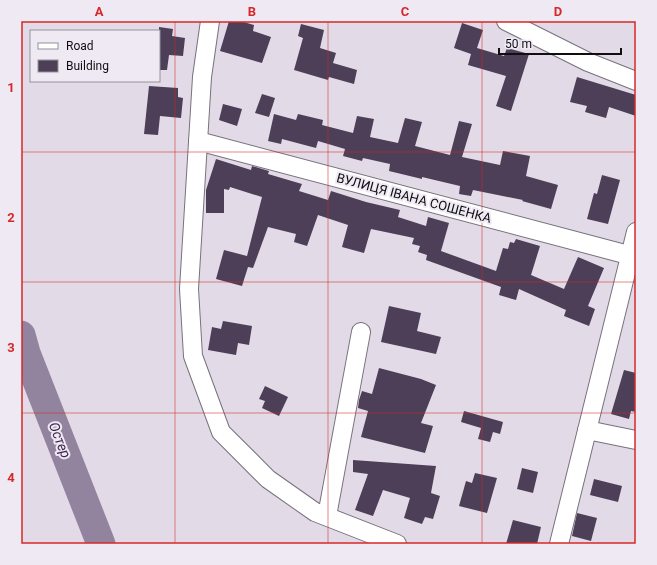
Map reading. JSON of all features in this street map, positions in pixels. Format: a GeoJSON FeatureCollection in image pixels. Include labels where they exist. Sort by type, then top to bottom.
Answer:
{"type":"FeatureCollection","features":[{"type":"Feature","properties":{"kind":"street"},"geometry":{"type":"LineString","coordinates":[[210,21],[202,77],[190,289],[193,356],[221,432],[268,478],[315,512],[397,544]]}},
{"type":"Feature","properties":{"kind":"street"},"geometry":{"type":"LineString","coordinates":[[506,21],[588,62],[636,81]]}},
{"type":"Feature","properties":{"kind":"street","name":"ВУЛИЦЯ ІВАНА СОШЕНКА"},"geometry":{"type":"LineString","coordinates":[[198,141],[633,256]]}},
{"type":"Feature","properties":{"kind":"street"},"geometry":{"type":"LineString","coordinates":[[558,544],[633,256],[636,232]]}},
{"type":"Feature","properties":{"kind":"street"},"geometry":{"type":"LineString","coordinates":[[327,516],[361,332]]}},
{"type":"Feature","properties":{"kind":"street"},"geometry":{"type":"LineString","coordinates":[[587,430],[636,440]]}},
{"type":"Feature","properties":{"kind":"building"},"geometry":{"type":"Polygon","coordinates":[[[229,21],[240,21],[254,25],[253,31],[271,37],[262,63],[220,51],[229,21]]]}},
{"type":"Feature","properties":{"kind":"building"},"geometry":{"type":"Polygon","coordinates":[[[462,23],[483,30],[477,48],[504,56],[507,48],[529,54],[511,111],[496,106],[506,76],[468,65],[471,54],[454,48],[462,23]]]}},
{"type":"Feature","properties":{"kind":"building"},"geometry":{"type":"Polygon","coordinates":[[[301,24],[324,30],[320,48],[336,53],[333,63],[357,70],[354,84],[329,77],[328,80],[294,70],[303,38],[298,36],[301,24]]]}},
{"type":"Feature","properties":{"kind":"building"},"geometry":{"type":"Polygon","coordinates":[[[159,27],[173,29],[172,36],[185,38],[183,56],[169,55],[167,70],[160,70],[159,27]]]}},
{"type":"Feature","properties":{"kind":"building"},"geometry":{"type":"Polygon","coordinates":[[[577,77],[636,95],[636,116],[609,107],[606,118],[585,112],[587,106],[570,102],[577,77]]]}},
{"type":"Feature","properties":{"kind":"building"},"geometry":{"type":"Polygon","coordinates":[[[149,86],[178,88],[178,97],[183,98],[181,118],[160,116],[158,135],[144,134],[149,86]]]}},
{"type":"Feature","properties":{"kind":"building"},"geometry":{"type":"Polygon","coordinates":[[[262,94],[275,98],[269,117],[255,113],[262,94]]]}},
{"type":"Feature","properties":{"kind":"building"},"geometry":{"type":"Polygon","coordinates":[[[223,104],[242,109],[237,126],[219,120],[223,104]]]}},
{"type":"Feature","properties":{"kind":"building"},"geometry":{"type":"Polygon","coordinates":[[[274,114],[296,120],[298,114],[323,120],[322,125],[353,133],[357,116],[374,119],[370,137],[398,143],[405,118],[422,122],[415,146],[450,155],[459,121],[472,124],[462,157],[500,165],[503,151],[530,156],[526,176],[558,185],[551,209],[522,201],[523,200],[473,190],[471,196],[459,194],[460,186],[389,171],[390,164],[363,158],[362,161],[343,156],[345,149],[318,141],[316,148],[282,139],[281,144],[268,141],[274,114]]]}},
{"type":"Feature","properties":{"kind":"building"},"geometry":{"type":"Polygon","coordinates":[[[216,159],[251,170],[252,166],[269,171],[268,174],[302,184],[299,191],[328,200],[331,191],[366,202],[400,210],[398,217],[426,226],[428,217],[449,223],[441,251],[496,271],[503,248],[508,249],[510,242],[514,243],[516,239],[540,246],[531,275],[564,289],[578,257],[604,268],[588,306],[595,309],[589,326],[564,316],[566,310],[519,289],[516,300],[499,295],[501,287],[426,260],[427,255],[418,252],[420,246],[412,244],[414,238],[371,229],[364,253],[342,247],[348,225],[318,215],[307,246],[294,242],[296,234],[268,227],[253,268],[248,267],[242,286],[216,279],[224,250],[247,256],[262,197],[230,187],[229,190],[224,189],[224,213],[206,213],[206,190],[216,159]]]}},
{"type":"Feature","properties":{"kind":"building"},"geometry":{"type":"Polygon","coordinates":[[[602,175],[620,180],[608,224],[587,219],[594,193],[597,194],[602,175]]]}},
{"type":"Feature","properties":{"kind":"building"},"geometry":{"type":"Polygon","coordinates":[[[389,306],[421,313],[417,331],[441,337],[436,354],[381,342],[389,306]]]}},
{"type":"Feature","properties":{"kind":"building"},"geometry":{"type":"Polygon","coordinates":[[[223,321],[252,326],[249,345],[238,343],[236,355],[208,350],[212,327],[221,329],[223,321]]]}},
{"type":"Feature","properties":{"kind":"building"},"geometry":{"type":"Polygon","coordinates":[[[379,368],[421,379],[436,385],[421,423],[433,426],[425,453],[361,437],[368,411],[358,408],[359,400],[362,391],[372,394],[379,368]]]}},
{"type":"Feature","properties":{"kind":"building"},"geometry":{"type":"Polygon","coordinates":[[[624,370],[636,373],[636,412],[631,411],[629,419],[611,414],[624,370]]]}},
{"type":"Feature","properties":{"kind":"building"},"geometry":{"type":"Polygon","coordinates":[[[265,386],[288,397],[279,416],[262,408],[265,401],[259,399],[265,386]]]}},
{"type":"Feature","properties":{"kind":"building"},"geometry":{"type":"Polygon","coordinates":[[[464,411],[503,422],[500,434],[493,432],[490,442],[478,439],[481,428],[461,422],[464,411]]]}},
{"type":"Feature","properties":{"kind":"building"},"geometry":{"type":"Polygon","coordinates":[[[353,460],[436,466],[431,493],[440,496],[433,519],[425,517],[422,524],[404,518],[410,498],[383,490],[373,516],[355,510],[368,474],[353,472],[353,460]]]}},
{"type":"Feature","properties":{"kind":"building"},"geometry":{"type":"Polygon","coordinates":[[[522,468],[538,472],[533,493],[517,489],[522,468]]]}},
{"type":"Feature","properties":{"kind":"building"},"geometry":{"type":"Polygon","coordinates":[[[475,473],[497,478],[487,513],[459,506],[466,481],[472,483],[475,473]]]}},
{"type":"Feature","properties":{"kind":"building"},"geometry":{"type":"Polygon","coordinates":[[[594,479],[622,486],[618,502],[590,495],[594,479]]]}},
{"type":"Feature","properties":{"kind":"building"},"geometry":{"type":"Polygon","coordinates":[[[577,513],[597,518],[591,541],[572,536],[577,513]]]}},
{"type":"Feature","properties":{"kind":"building"},"geometry":{"type":"Polygon","coordinates":[[[513,520],[541,527],[537,544],[506,544],[513,520]]]}},
{"type":"Feature","properties":{"kind":"waterway","name":"Остер"},"geometry":{"type":"LineString","coordinates":[[21,335],[26,353],[101,544]]}}]}
